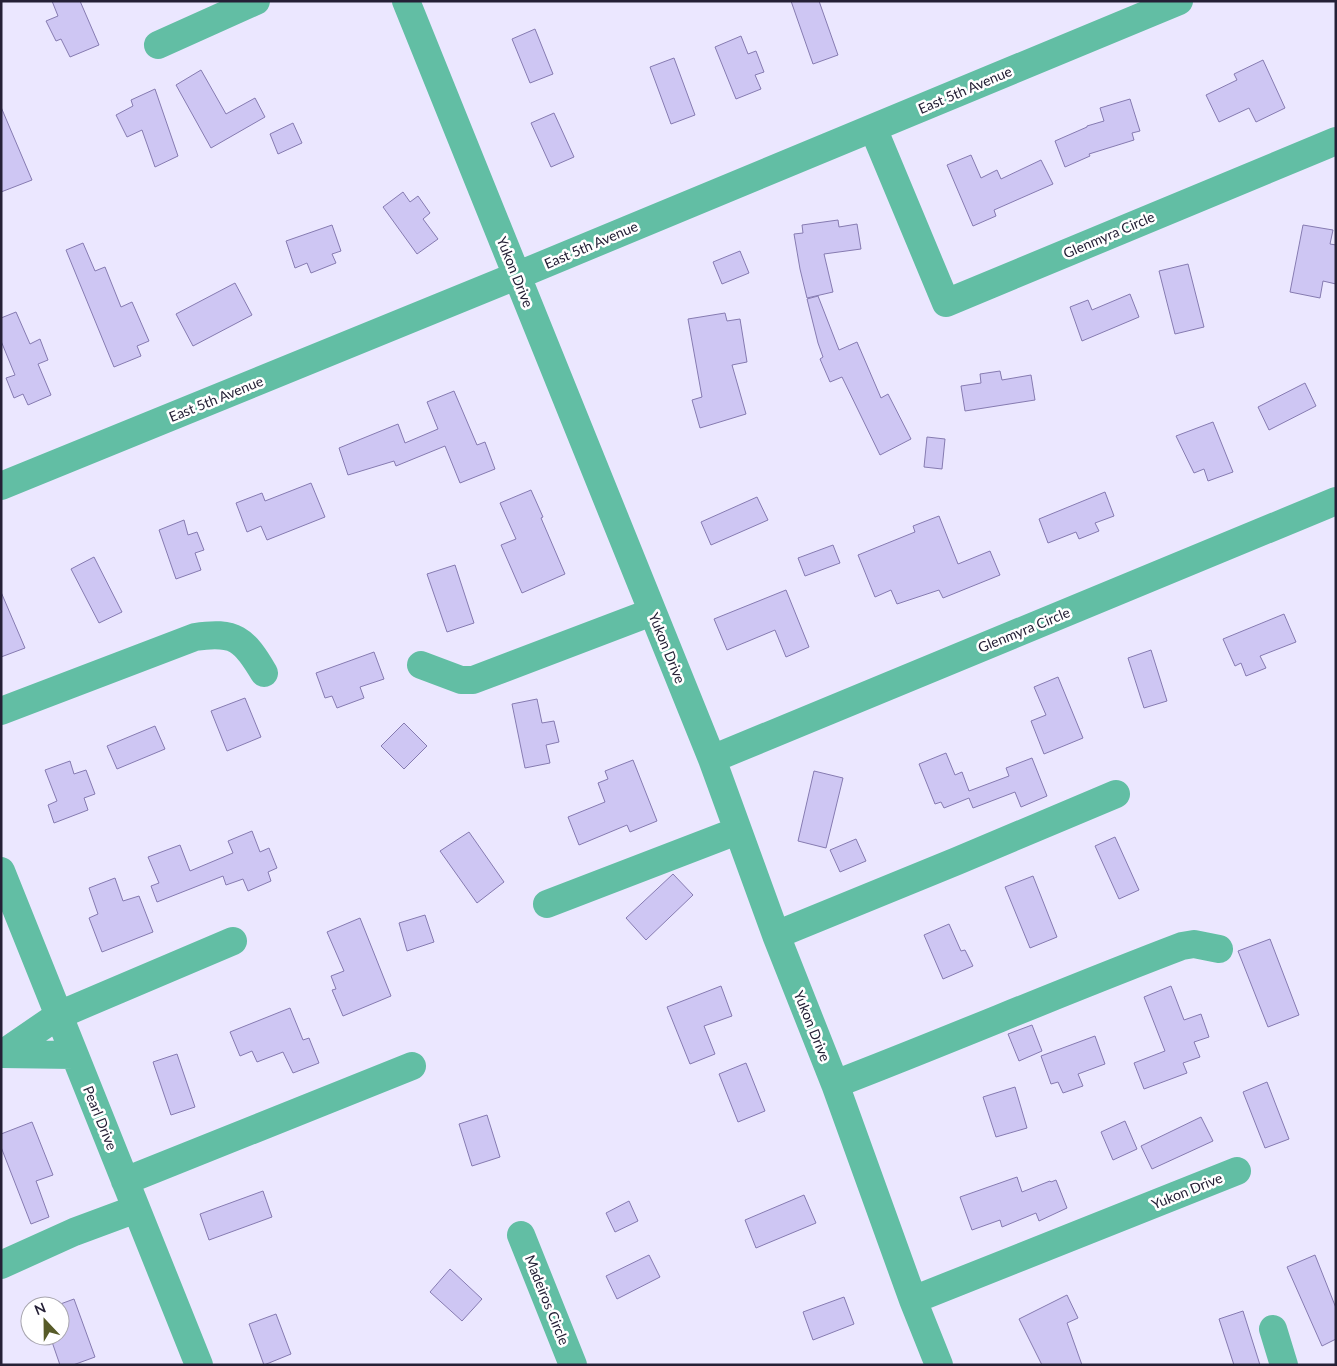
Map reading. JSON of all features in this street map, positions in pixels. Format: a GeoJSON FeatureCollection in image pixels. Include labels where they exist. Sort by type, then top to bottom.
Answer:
{"type":"FeatureCollection","features":[{"type":"Feature","properties":{"kind":"street"},"geometry":{"type":"LineString","coordinates":[[158,44],[256,1]]}},
{"type":"Feature","properties":{"kind":"street","name":"Yukon Drive"},"geometry":{"type":"LineString","coordinates":[[406,1],[712,759],[776,936],[835,1084],[913,1300],[939,1365]]}},
{"type":"Feature","properties":{"kind":"street","name":"East 5th Avenue"},"geometry":{"type":"LineString","coordinates":[[1,486],[516,276],[1179,1]]}},
{"type":"Feature","properties":{"kind":"street","name":"Glenmyra Circle"},"geometry":{"type":"LineString","coordinates":[[874,128],[946,303],[1336,141]]}},
{"type":"Feature","properties":{"kind":"street","name":"Glenmyra Circle"},"geometry":{"type":"LineString","coordinates":[[712,759],[1336,501]]}},
{"type":"Feature","properties":{"kind":"street"},"geometry":{"type":"LineString","coordinates":[[421,665],[461,680],[473,680],[652,612]]}},
{"type":"Feature","properties":{"kind":"street"},"geometry":{"type":"LineString","coordinates":[[1,711],[195,637],[215,634],[237,639],[252,653],[264,673]]}},
{"type":"Feature","properties":{"kind":"street"},"geometry":{"type":"LineString","coordinates":[[776,936],[1116,794]]}},
{"type":"Feature","properties":{"kind":"street"},"geometry":{"type":"LineString","coordinates":[[547,904],[737,831]]}},
{"type":"Feature","properties":{"kind":"street","name":"Pearl Drive"},"geometry":{"type":"LineString","coordinates":[[2,876],[198,1365]]}},
{"type":"Feature","properties":{"kind":"street"},"geometry":{"type":"LineString","coordinates":[[2,1054],[59,1015],[233,941]]}},
{"type":"Feature","properties":{"kind":"street"},"geometry":{"type":"LineString","coordinates":[[835,1084],[951,1040],[1110,973],[1182,946],[1194,944],[1219,949]]}},
{"type":"Feature","properties":{"kind":"street"},"geometry":{"type":"LineString","coordinates":[[2,1054],[74,1055]]}},
{"type":"Feature","properties":{"kind":"street"},"geometry":{"type":"LineString","coordinates":[[125,1181],[412,1066]]}},
{"type":"Feature","properties":{"kind":"street","name":"Yukon Drive"},"geometry":{"type":"LineString","coordinates":[[913,1300],[1237,1171]]}},
{"type":"Feature","properties":{"kind":"street"},"geometry":{"type":"LineString","coordinates":[[1,1265],[74,1232],[136,1209]]}},
{"type":"Feature","properties":{"kind":"street","name":"Madeiros Circle"},"geometry":{"type":"LineString","coordinates":[[522,1235],[573,1365]]}},
{"type":"Feature","properties":{"kind":"street"},"geometry":{"type":"LineString","coordinates":[[1273,1329],[1284,1365]]}},
{"type":"Feature","properties":{"kind":"building"},"geometry":{"type":"Polygon","coordinates":[[[52,1],[80,1],[99,45],[70,57],[61,39],[56,41],[46,21],[58,16],[52,1]]]}},
{"type":"Feature","properties":{"kind":"building"},"geometry":{"type":"Polygon","coordinates":[[[791,1],[819,1],[838,55],[813,64],[791,1]]]}},
{"type":"Feature","properties":{"kind":"building"},"geometry":{"type":"Polygon","coordinates":[[[535,29],[553,74],[530,83],[512,39],[535,29]]]}},
{"type":"Feature","properties":{"kind":"building"},"geometry":{"type":"Polygon","coordinates":[[[741,36],[748,54],[756,51],[764,72],[755,75],[761,89],[736,99],[715,47],[741,36]]]}},
{"type":"Feature","properties":{"kind":"building"},"geometry":{"type":"Polygon","coordinates":[[[674,58],[695,115],[671,124],[650,67],[674,58]]]}},
{"type":"Feature","properties":{"kind":"building"},"geometry":{"type":"Polygon","coordinates":[[[1263,60],[1285,108],[1256,122],[1249,108],[1219,122],[1206,95],[1237,80],[1234,74],[1263,60]]]}},
{"type":"Feature","properties":{"kind":"building"},"geometry":{"type":"Polygon","coordinates":[[[201,70],[226,114],[255,98],[265,117],[211,148],[176,85],[201,70]]]}},
{"type":"Feature","properties":{"kind":"building"},"geometry":{"type":"Polygon","coordinates":[[[155,89],[178,156],[155,167],[142,130],[127,137],[116,115],[133,106],[131,100],[155,89]]]}},
{"type":"Feature","properties":{"kind":"building"},"geometry":{"type":"Polygon","coordinates":[[[1130,99],[1140,131],[1132,133],[1134,140],[1089,154],[1090,156],[1065,167],[1055,141],[1087,126],[1104,121],[1100,108],[1130,99]]]}},
{"type":"Feature","properties":{"kind":"building"},"geometry":{"type":"Polygon","coordinates":[[[1,107],[32,180],[1,192],[1,107]]]}},
{"type":"Feature","properties":{"kind":"building"},"geometry":{"type":"Polygon","coordinates":[[[554,113],[574,157],[551,167],[531,123],[554,113]]]}},
{"type":"Feature","properties":{"kind":"building"},"geometry":{"type":"Polygon","coordinates":[[[293,123],[302,143],[278,154],[270,134],[293,123]]]}},
{"type":"Feature","properties":{"kind":"building"},"geometry":{"type":"Polygon","coordinates":[[[971,155],[981,178],[997,170],[1001,179],[1041,160],[1053,184],[994,210],[996,216],[973,226],[947,165],[971,155]]]}},
{"type":"Feature","properties":{"kind":"building"},"geometry":{"type":"Polygon","coordinates":[[[403,192],[410,202],[418,196],[430,213],[423,219],[438,239],[417,254],[383,207],[403,192]]]}},
{"type":"Feature","properties":{"kind":"building"},"geometry":{"type":"Polygon","coordinates":[[[838,220],[839,227],[857,224],[861,249],[824,254],[833,292],[807,298],[794,234],[803,233],[802,225],[838,220]]]}},
{"type":"Feature","properties":{"kind":"building"},"geometry":{"type":"Polygon","coordinates":[[[332,225],[341,251],[332,254],[336,263],[311,273],[307,263],[295,268],[286,241],[332,225]]]}},
{"type":"Feature","properties":{"kind":"building"},"geometry":{"type":"Polygon","coordinates":[[[1303,225],[1333,230],[1330,244],[1336,245],[1336,284],[1323,281],[1320,298],[1290,292],[1303,225]]]}},
{"type":"Feature","properties":{"kind":"building"},"geometry":{"type":"Polygon","coordinates":[[[83,243],[95,271],[105,267],[121,307],[132,302],[149,341],[137,346],[141,356],[114,367],[66,250],[83,243]]]}},
{"type":"Feature","properties":{"kind":"building"},"geometry":{"type":"Polygon","coordinates":[[[740,251],[749,273],[722,284],[713,262],[740,251]]]}},
{"type":"Feature","properties":{"kind":"building"},"geometry":{"type":"Polygon","coordinates":[[[1188,264],[1204,327],[1175,334],[1159,271],[1188,264]]]}},
{"type":"Feature","properties":{"kind":"building"},"geometry":{"type":"Polygon","coordinates":[[[235,283],[252,315],[193,346],[176,314],[235,283]]]}},
{"type":"Feature","properties":{"kind":"building"},"geometry":{"type":"Polygon","coordinates":[[[1130,294],[1139,317],[1082,341],[1070,307],[1088,300],[1092,310],[1130,294]]]}},
{"type":"Feature","properties":{"kind":"building"},"geometry":{"type":"Polygon","coordinates":[[[818,296],[839,350],[857,342],[881,398],[888,394],[911,439],[880,455],[842,377],[830,382],[820,359],[823,357],[807,299],[818,296]]]}},
{"type":"Feature","properties":{"kind":"building"},"geometry":{"type":"Polygon","coordinates":[[[16,312],[30,344],[40,339],[48,360],[38,364],[51,395],[28,405],[23,394],[14,398],[6,378],[15,375],[1,341],[1,318],[16,312]]]}},
{"type":"Feature","properties":{"kind":"building"},"geometry":{"type":"Polygon","coordinates":[[[725,313],[727,321],[740,319],[747,362],[732,365],[746,414],[700,428],[692,400],[702,397],[688,319],[725,313]]]}},
{"type":"Feature","properties":{"kind":"building"},"geometry":{"type":"Polygon","coordinates":[[[1000,371],[1002,380],[1031,375],[1035,400],[965,411],[961,386],[981,383],[980,374],[1000,371]]]}},
{"type":"Feature","properties":{"kind":"building"},"geometry":{"type":"Polygon","coordinates":[[[1305,383],[1316,406],[1269,430],[1258,407],[1305,383]]]}},
{"type":"Feature","properties":{"kind":"building"},"geometry":{"type":"Polygon","coordinates":[[[454,391],[477,445],[485,442],[495,469],[460,483],[445,446],[396,466],[394,461],[348,475],[339,448],[398,424],[405,443],[438,429],[427,402],[454,391]]]}},
{"type":"Feature","properties":{"kind":"building"},"geometry":{"type":"Polygon","coordinates":[[[1213,422],[1233,472],[1208,481],[1204,469],[1194,473],[1176,436],[1213,422]]]}},
{"type":"Feature","properties":{"kind":"building"},"geometry":{"type":"Polygon","coordinates":[[[927,437],[945,439],[942,469],[924,467],[927,437]]]}},
{"type":"Feature","properties":{"kind":"building"},"geometry":{"type":"Polygon","coordinates":[[[311,483],[325,517],[267,540],[261,526],[247,532],[236,503],[262,493],[265,501],[311,483]]]}},
{"type":"Feature","properties":{"kind":"building"},"geometry":{"type":"Polygon","coordinates":[[[531,490],[565,574],[522,593],[501,545],[516,539],[500,503],[531,490]]]}},
{"type":"Feature","properties":{"kind":"building"},"geometry":{"type":"Polygon","coordinates":[[[1105,492],[1114,516],[1095,523],[1099,531],[1079,539],[1076,532],[1048,543],[1039,519],[1105,492]]]}},
{"type":"Feature","properties":{"kind":"building"},"geometry":{"type":"Polygon","coordinates":[[[757,497],[768,520],[711,545],[701,522],[757,497]]]}},
{"type":"Feature","properties":{"kind":"building"},"geometry":{"type":"Polygon","coordinates":[[[939,516],[958,564],[990,551],[1000,575],[943,598],[939,590],[897,604],[891,590],[875,597],[858,555],[915,532],[913,526],[939,516]]]}},
{"type":"Feature","properties":{"kind":"building"},"geometry":{"type":"Polygon","coordinates":[[[184,520],[188,535],[197,532],[204,550],[195,553],[201,570],[176,579],[159,530],[184,520]]]}},
{"type":"Feature","properties":{"kind":"building"},"geometry":{"type":"Polygon","coordinates":[[[833,545],[840,563],[805,576],[798,558],[833,545]]]}},
{"type":"Feature","properties":{"kind":"building"},"geometry":{"type":"Polygon","coordinates":[[[94,557],[122,612],[99,623],[71,569],[94,557]]]}},
{"type":"Feature","properties":{"kind":"building"},"geometry":{"type":"Polygon","coordinates":[[[455,565],[474,623],[447,632],[427,574],[455,565]]]}},
{"type":"Feature","properties":{"kind":"building"},"geometry":{"type":"Polygon","coordinates":[[[786,590],[809,647],[786,657],[775,630],[727,650],[714,619],[786,590]]]}},
{"type":"Feature","properties":{"kind":"building"},"geometry":{"type":"Polygon","coordinates":[[[1,592],[25,648],[1,657],[1,592]]]}},
{"type":"Feature","properties":{"kind":"building"},"geometry":{"type":"Polygon","coordinates":[[[1284,614],[1296,642],[1260,656],[1266,668],[1246,676],[1241,663],[1235,666],[1223,639],[1284,614]]]}},
{"type":"Feature","properties":{"kind":"building"},"geometry":{"type":"Polygon","coordinates":[[[1151,650],[1167,701],[1144,708],[1128,658],[1151,650]]]}},
{"type":"Feature","properties":{"kind":"building"},"geometry":{"type":"Polygon","coordinates":[[[374,652],[384,679],[360,687],[364,698],[337,708],[332,696],[325,698],[316,673],[374,652]]]}},
{"type":"Feature","properties":{"kind":"building"},"geometry":{"type":"Polygon","coordinates":[[[1058,677],[1083,738],[1044,754],[1031,721],[1046,715],[1034,687],[1058,677]]]}},
{"type":"Feature","properties":{"kind":"building"},"geometry":{"type":"Polygon","coordinates":[[[245,698],[261,737],[227,751],[211,711],[245,698]]]}},
{"type":"Feature","properties":{"kind":"building"},"geometry":{"type":"Polygon","coordinates":[[[537,699],[542,723],[554,721],[559,742],[546,745],[550,763],[525,768],[512,704],[537,699]]]}},
{"type":"Feature","properties":{"kind":"building"},"geometry":{"type":"Polygon","coordinates":[[[404,723],[427,746],[404,769],[381,746],[404,723]]]}},
{"type":"Feature","properties":{"kind":"building"},"geometry":{"type":"Polygon","coordinates":[[[155,726],[165,749],[117,769],[107,746],[155,726]]]}},
{"type":"Feature","properties":{"kind":"building"},"geometry":{"type":"Polygon","coordinates":[[[946,753],[955,775],[962,772],[969,791],[1009,776],[1006,768],[1032,758],[1047,796],[1021,807],[1015,792],[973,808],[969,798],[944,808],[941,802],[935,804],[919,764],[946,753]]]}},
{"type":"Feature","properties":{"kind":"building"},"geometry":{"type":"Polygon","coordinates":[[[633,760],[657,821],[630,832],[627,825],[579,845],[568,817],[605,802],[598,783],[608,779],[605,771],[633,760]]]}},
{"type":"Feature","properties":{"kind":"building"},"geometry":{"type":"Polygon","coordinates":[[[70,761],[74,774],[86,770],[95,794],[84,798],[88,810],[54,823],[48,805],[57,801],[45,770],[70,761]]]}},
{"type":"Feature","properties":{"kind":"building"},"geometry":{"type":"Polygon","coordinates":[[[814,771],[843,778],[826,848],[798,841],[814,771]]]}},
{"type":"Feature","properties":{"kind":"building"},"geometry":{"type":"Polygon","coordinates":[[[252,831],[260,852],[269,848],[277,868],[268,872],[271,881],[248,891],[243,879],[226,885],[223,876],[157,902],[151,886],[159,883],[148,857],[180,845],[190,871],[233,853],[228,841],[252,831]]]}},
{"type":"Feature","properties":{"kind":"building"},"geometry":{"type":"Polygon","coordinates":[[[469,832],[504,882],[477,903],[440,851],[469,832]]]}},
{"type":"Feature","properties":{"kind":"building"},"geometry":{"type":"Polygon","coordinates":[[[1115,837],[1139,890],[1119,899],[1095,846],[1115,837]]]}},
{"type":"Feature","properties":{"kind":"building"},"geometry":{"type":"Polygon","coordinates":[[[856,839],[866,861],[840,872],[830,850],[856,839]]]}},
{"type":"Feature","properties":{"kind":"building"},"geometry":{"type":"Polygon","coordinates":[[[673,874],[693,895],[646,940],[626,918],[673,874]]]}},
{"type":"Feature","properties":{"kind":"building"},"geometry":{"type":"Polygon","coordinates":[[[1033,876],[1057,937],[1030,948],[1005,887],[1033,876]]]}},
{"type":"Feature","properties":{"kind":"building"},"geometry":{"type":"Polygon","coordinates":[[[115,878],[123,901],[139,896],[153,932],[102,952],[89,918],[98,914],[89,888],[115,878]]]}},
{"type":"Feature","properties":{"kind":"building"},"geometry":{"type":"Polygon","coordinates":[[[425,915],[434,942],[407,951],[399,923],[425,915]]]}},
{"type":"Feature","properties":{"kind":"building"},"geometry":{"type":"Polygon","coordinates":[[[360,918],[391,996],[343,1016],[332,990],[336,989],[331,976],[344,971],[327,932],[360,918]]]}},
{"type":"Feature","properties":{"kind":"building"},"geometry":{"type":"Polygon","coordinates":[[[949,924],[961,951],[965,950],[973,966],[943,979],[924,935],[949,924]]]}},
{"type":"Feature","properties":{"kind":"building"},"geometry":{"type":"Polygon","coordinates":[[[1270,939],[1299,1015],[1268,1027],[1238,951],[1270,939]]]}},
{"type":"Feature","properties":{"kind":"building"},"geometry":{"type":"Polygon","coordinates":[[[721,986],[732,1016],[704,1026],[715,1054],[690,1064],[667,1007],[721,986]]]}},
{"type":"Feature","properties":{"kind":"building"},"geometry":{"type":"Polygon","coordinates":[[[1171,986],[1184,1020],[1201,1014],[1209,1037],[1194,1042],[1200,1057],[1183,1063],[1187,1073],[1144,1089],[1134,1063],[1165,1051],[1144,997],[1171,986]]]}},
{"type":"Feature","properties":{"kind":"building"},"geometry":{"type":"Polygon","coordinates":[[[290,1008],[303,1040],[309,1038],[319,1063],[293,1073],[283,1052],[257,1062],[252,1051],[240,1056],[230,1032],[290,1008]]]}},
{"type":"Feature","properties":{"kind":"building"},"geometry":{"type":"Polygon","coordinates":[[[1032,1025],[1042,1051],[1019,1061],[1008,1034],[1032,1025]]]}},
{"type":"Feature","properties":{"kind":"building"},"geometry":{"type":"Polygon","coordinates":[[[1095,1036],[1105,1064],[1078,1074],[1083,1086],[1063,1093],[1058,1082],[1051,1084],[1041,1056],[1095,1036]]]}},
{"type":"Feature","properties":{"kind":"building"},"geometry":{"type":"Polygon","coordinates":[[[177,1054],[195,1107],[171,1115],[153,1062],[177,1054]]]}},
{"type":"Feature","properties":{"kind":"building"},"geometry":{"type":"Polygon","coordinates":[[[746,1063],[765,1111],[738,1122],[719,1074],[746,1063]]]}},
{"type":"Feature","properties":{"kind":"building"},"geometry":{"type":"Polygon","coordinates":[[[1267,1082],[1289,1139],[1265,1148],[1243,1092],[1267,1082]]]}},
{"type":"Feature","properties":{"kind":"building"},"geometry":{"type":"Polygon","coordinates":[[[1015,1087],[1027,1128],[996,1137],[983,1097],[1015,1087]]]}},
{"type":"Feature","properties":{"kind":"building"},"geometry":{"type":"Polygon","coordinates":[[[487,1115],[500,1157],[472,1166],[459,1124],[487,1115]]]}},
{"type":"Feature","properties":{"kind":"building"},"geometry":{"type":"Polygon","coordinates":[[[1201,1117],[1213,1141],[1152,1169],[1141,1146],[1201,1117]]]}},
{"type":"Feature","properties":{"kind":"building"},"geometry":{"type":"Polygon","coordinates":[[[1125,1121],[1137,1149],[1113,1160],[1101,1132],[1125,1121]]]}},
{"type":"Feature","properties":{"kind":"building"},"geometry":{"type":"Polygon","coordinates":[[[32,1122],[53,1175],[36,1181],[49,1217],[31,1224],[1,1147],[1,1134],[32,1122]]]}},
{"type":"Feature","properties":{"kind":"building"},"geometry":{"type":"Polygon","coordinates":[[[1017,1177],[1022,1192],[1056,1180],[1067,1208],[1039,1221],[1036,1213],[1002,1227],[1000,1220],[972,1230],[960,1197],[1017,1177]]]}},
{"type":"Feature","properties":{"kind":"building"},"geometry":{"type":"Polygon","coordinates":[[[263,1191],[272,1217],[209,1240],[200,1214],[263,1191]]]}},
{"type":"Feature","properties":{"kind":"building"},"geometry":{"type":"Polygon","coordinates":[[[804,1195],[816,1223],[756,1248],[745,1220],[804,1195]]]}},
{"type":"Feature","properties":{"kind":"building"},"geometry":{"type":"Polygon","coordinates":[[[629,1201],[638,1221],[615,1232],[606,1213],[629,1201]]]}},
{"type":"Feature","properties":{"kind":"building"},"geometry":{"type":"Polygon","coordinates":[[[649,1255],[660,1277],[617,1299],[606,1276],[649,1255]]]}},
{"type":"Feature","properties":{"kind":"building"},"geometry":{"type":"Polygon","coordinates":[[[1315,1255],[1336,1308],[1336,1339],[1322,1346],[1287,1267],[1315,1255]]]}},
{"type":"Feature","properties":{"kind":"building"},"geometry":{"type":"Polygon","coordinates":[[[450,1269],[482,1299],[462,1321],[430,1292],[450,1269]]]}},
{"type":"Feature","properties":{"kind":"building"},"geometry":{"type":"Polygon","coordinates":[[[1067,1295],[1078,1318],[1067,1323],[1082,1365],[1042,1365],[1019,1319],[1067,1295]]]}},
{"type":"Feature","properties":{"kind":"building"},"geometry":{"type":"Polygon","coordinates":[[[844,1297],[854,1324],[813,1340],[803,1312],[844,1297]]]}},
{"type":"Feature","properties":{"kind":"building"},"geometry":{"type":"Polygon","coordinates":[[[74,1299],[95,1357],[73,1365],[60,1365],[53,1346],[70,1346],[70,1300],[74,1299]]]}},
{"type":"Feature","properties":{"kind":"building"},"geometry":{"type":"Polygon","coordinates":[[[1243,1311],[1260,1365],[1234,1365],[1219,1319],[1243,1311]]]}},
{"type":"Feature","properties":{"kind":"building"},"geometry":{"type":"Polygon","coordinates":[[[276,1314],[291,1354],[264,1365],[249,1324],[276,1314]]]}}]}
